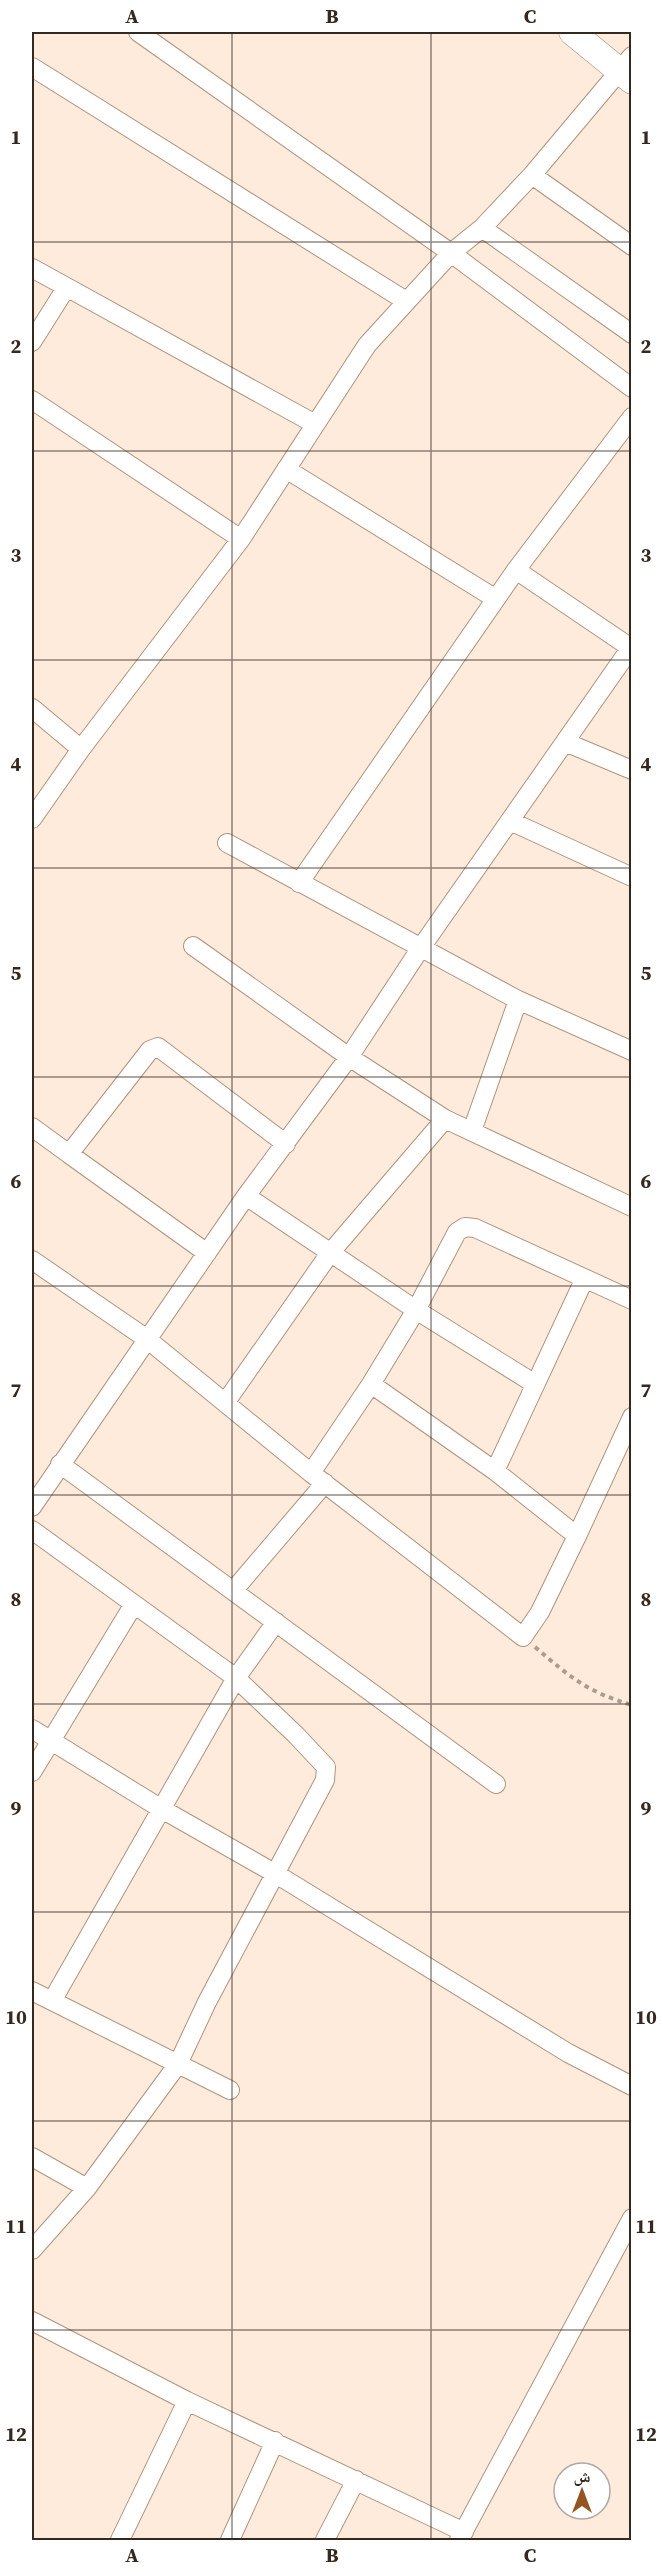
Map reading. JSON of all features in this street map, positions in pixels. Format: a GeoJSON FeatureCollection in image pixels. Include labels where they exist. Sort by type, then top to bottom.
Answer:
{"type":"FeatureCollection","features":[{"type":"Feature","properties":{"kind":"street"},"geometry":{"type":"LineString","coordinates":[[138,32],[451,253],[632,388]]}},
{"type":"Feature","properties":{"kind":"street"},"geometry":{"type":"LineString","coordinates":[[32,819],[81,749],[241,539],[367,345],[451,253],[482,228],[532,175],[627,69],[573,32]]}},
{"type":"Feature","properties":{"kind":"street"},"geometry":{"type":"LineString","coordinates":[[32,67],[406,301]]}},
{"type":"Feature","properties":{"kind":"street"},"geometry":{"type":"LineString","coordinates":[[532,175],[632,246]]}},
{"type":"Feature","properties":{"kind":"street"},"geometry":{"type":"LineString","coordinates":[[482,228],[632,334]]}},
{"type":"Feature","properties":{"kind":"street"},"geometry":{"type":"LineString","coordinates":[[32,268],[315,424]]}},
{"type":"Feature","properties":{"kind":"street"},"geometry":{"type":"LineString","coordinates":[[32,342],[66,288]]}},
{"type":"Feature","properties":{"kind":"street"},"geometry":{"type":"LineString","coordinates":[[32,400],[241,539]]}},
{"type":"Feature","properties":{"kind":"street"},"geometry":{"type":"LineString","coordinates":[[299,883],[516,570],[632,417]]}},
{"type":"Feature","properties":{"kind":"street"},"geometry":{"type":"LineString","coordinates":[[286,468],[496,599]]}},
{"type":"Feature","properties":{"kind":"street"},"geometry":{"type":"LineString","coordinates":[[32,1507],[246,1196],[349,1057],[420,949],[631,647],[516,570]]}},
{"type":"Feature","properties":{"kind":"street"},"geometry":{"type":"LineString","coordinates":[[32,708],[81,749]]}},
{"type":"Feature","properties":{"kind":"street"},"geometry":{"type":"LineString","coordinates":[[565,742],[632,770]]}},
{"type":"Feature","properties":{"kind":"street"},"geometry":{"type":"LineString","coordinates":[[510,821],[632,877]]}},
{"type":"Feature","properties":{"kind":"street"},"geometry":{"type":"LineString","coordinates":[[227,843],[518,1000],[632,1052]]}},
{"type":"Feature","properties":{"kind":"street"},"geometry":{"type":"LineString","coordinates":[[193,946],[349,1057],[445,1119],[632,1207]]}},
{"type":"Feature","properties":{"kind":"street"},"geometry":{"type":"LineString","coordinates":[[472,1131],[518,1000]]}},
{"type":"Feature","properties":{"kind":"street"},"geometry":{"type":"LineString","coordinates":[[69,1154],[150,1050],[158,1047],[286,1144]]}},
{"type":"Feature","properties":{"kind":"street"},"geometry":{"type":"LineString","coordinates":[[225,1403],[330,1252],[445,1119]]}},
{"type":"Feature","properties":{"kind":"street"},"geometry":{"type":"LineString","coordinates":[[32,1127],[207,1252]]}},
{"type":"Feature","properties":{"kind":"street"},"geometry":{"type":"LineString","coordinates":[[246,1196],[416,1310],[535,1384]]}},
{"type":"Feature","properties":{"kind":"street"},"geometry":{"type":"LineString","coordinates":[[233,1591],[318,1478],[416,1310],[457,1232],[465,1227],[475,1228],[584,1280],[632,1300]]}},
{"type":"Feature","properties":{"kind":"street"},"geometry":{"type":"LineString","coordinates":[[32,1260],[147,1339],[318,1478],[523,1637],[540,1612],[632,1417]]}},
{"type":"Feature","properties":{"kind":"street"},"geometry":{"type":"LineString","coordinates":[[495,1471],[584,1280]]}},
{"type":"Feature","properties":{"kind":"street"},"geometry":{"type":"LineString","coordinates":[[371,1384],[495,1471],[577,1536]]}},
{"type":"Feature","properties":{"kind":"street"},"geometry":{"type":"LineString","coordinates":[[60,1464],[496,1784]]}},
{"type":"Feature","properties":{"kind":"street"},"geometry":{"type":"LineString","coordinates":[[32,1530],[236,1678],[296,1734],[326,1767],[325,1780],[207,2002],[178,2064],[87,2188],[32,2250]]}},
{"type":"Feature","properties":{"kind":"street"},"geometry":{"type":"LineString","coordinates":[[32,1772],[134,1604]]}},
{"type":"Feature","properties":{"kind":"street"},"geometry":{"type":"LineString","coordinates":[[52,2001],[236,1678],[276,1622]]}},
{"type":"Feature","properties":{"kind":"street"},"geometry":{"type":"LineString","coordinates":[[32,1729],[160,1808],[276,1874],[568,2053],[632,2086]]}},
{"type":"Feature","properties":{"kind":"street"},"geometry":{"type":"LineString","coordinates":[[32,1991],[230,2090]]}},
{"type":"Feature","properties":{"kind":"street"},"geometry":{"type":"LineString","coordinates":[[32,2157],[87,2188]]}},
{"type":"Feature","properties":{"kind":"street"},"geometry":{"type":"LineString","coordinates":[[32,2320],[186,2401],[356,2480],[462,2536],[632,2218]]}},
{"type":"Feature","properties":{"kind":"street"},"geometry":{"type":"LineString","coordinates":[[120,2541],[186,2401]]}},
{"type":"Feature","properties":{"kind":"street"},"geometry":{"type":"LineString","coordinates":[[230,2541],[275,2441]]}},
{"type":"Feature","properties":{"kind":"street"},"geometry":{"type":"LineString","coordinates":[[326,2541],[356,2480]]}},
{"type":"Feature","properties":{"kind":"path"},"geometry":{"type":"LineString","coordinates":[[523,1637],[592,1693],[632,1705]]}}]}
